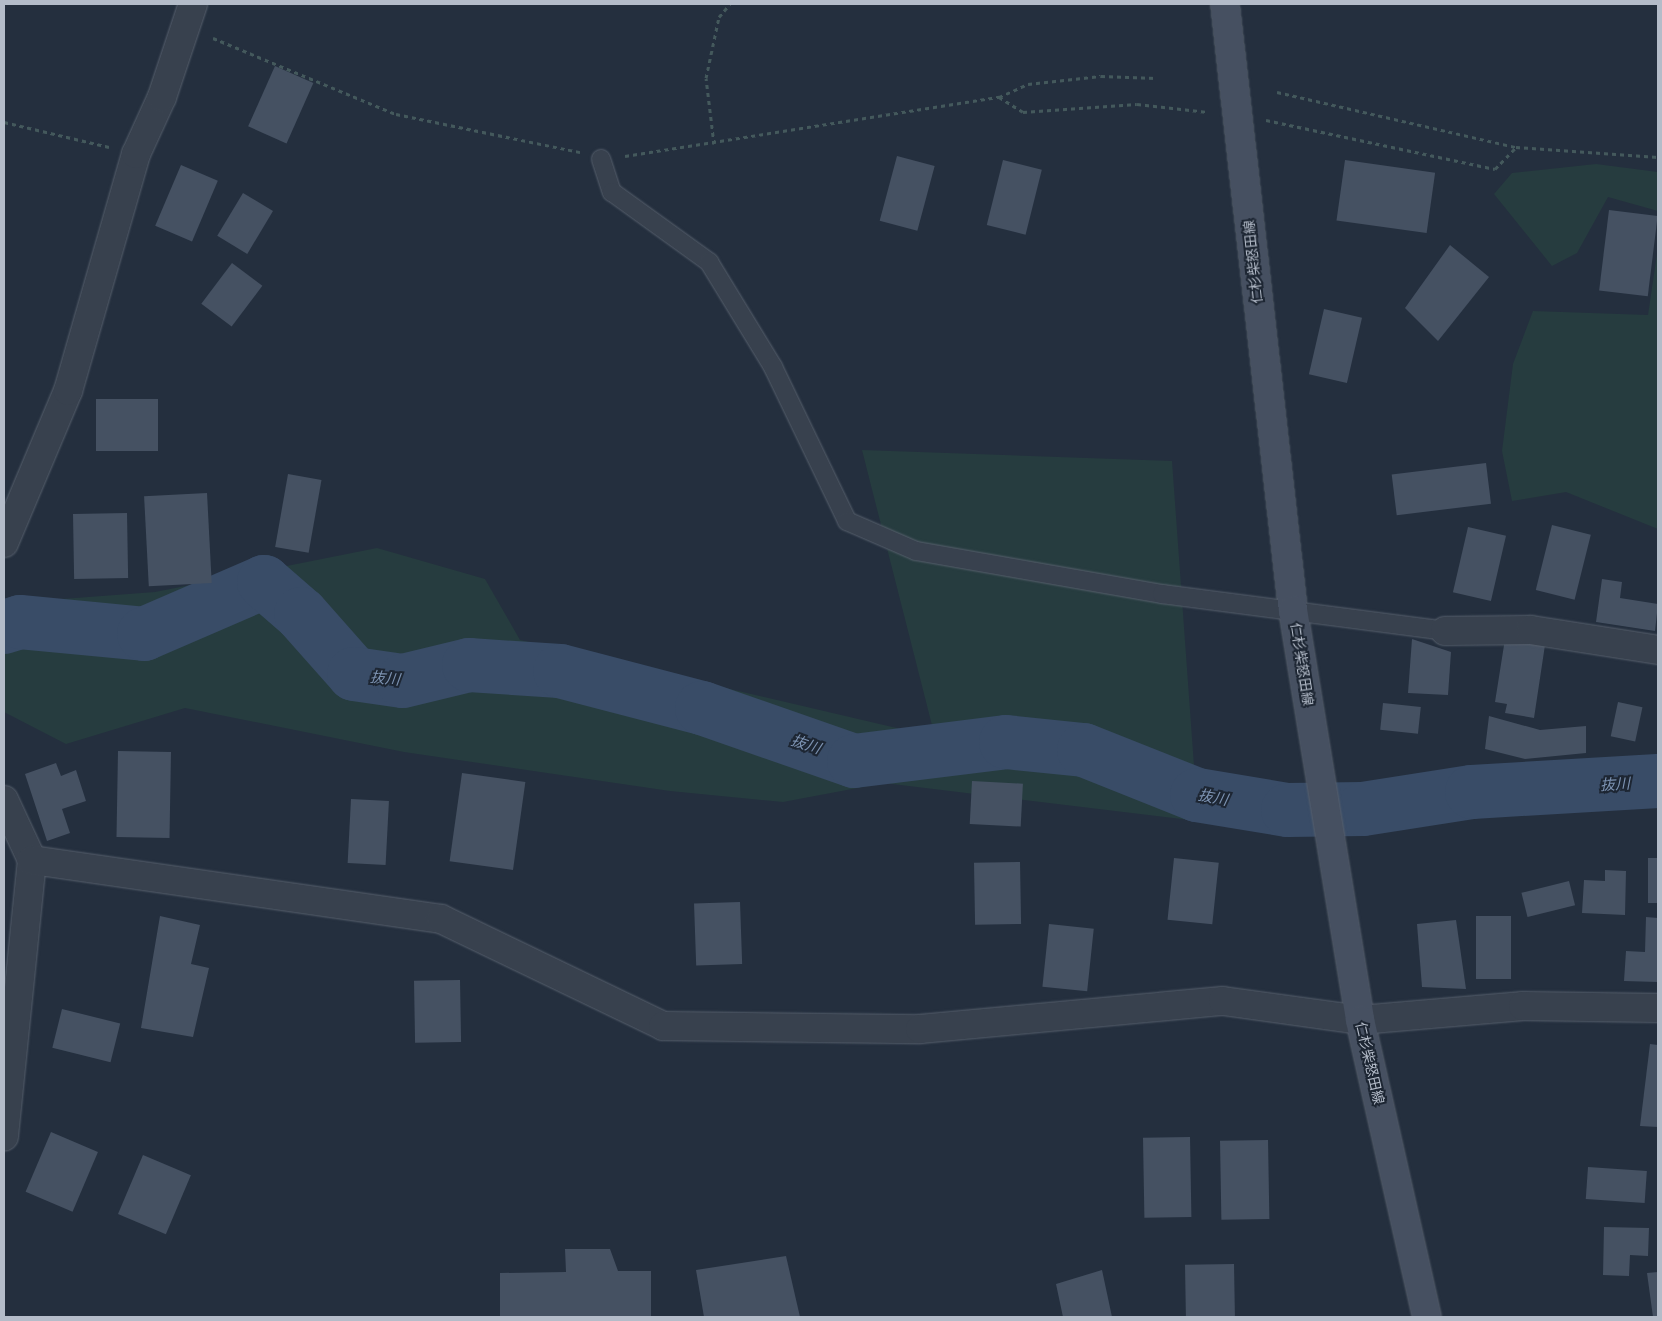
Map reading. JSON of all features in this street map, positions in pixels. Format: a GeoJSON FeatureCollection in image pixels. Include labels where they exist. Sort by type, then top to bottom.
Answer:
{"type":"FeatureCollection","features":[{"type":"Feature","properties":{"kind":"main road","name":"仁杉柴怒田線"},"geometry":{"type":"LineString","coordinates":[[1225,4],[1293,610],[1360,1020],[1427,1317]]}},
{"type":"Feature","properties":{"kind":"street"},"geometry":{"type":"LineString","coordinates":[[4,544],[68,391],[136,154],[162,97],[189,16]]}},
{"type":"Feature","properties":{"kind":"street"},"geometry":{"type":"LineString","coordinates":[[1445,631],[1531,630],[1658,650]]}},
{"type":"Feature","properties":{"kind":"street"},"geometry":{"type":"LineString","coordinates":[[4,800],[32,860],[4,1137]]}},
{"type":"Feature","properties":{"kind":"street"},"geometry":{"type":"LineString","coordinates":[[32,860],[441,919],[663,1026],[920,1029],[1223,1001],[1360,1020],[1523,1006],[1658,1008]]}},
{"type":"Feature","properties":{"kind":"lane"},"geometry":{"type":"LineString","coordinates":[[601,159],[612,192],[709,262],[773,367],[846,521],[916,551],[1162,594],[1445,631]]}},
{"type":"Feature","properties":{"kind":"path"},"geometry":{"type":"LineString","coordinates":[[714,144],[706,78],[719,17],[730,4]]}},
{"type":"Feature","properties":{"kind":"path"},"geometry":{"type":"LineString","coordinates":[[189,16],[396,114],[550,143],[601,159],[714,144],[999,97],[1028,84],[1101,76],[1156,78]]}},
{"type":"Feature","properties":{"kind":"path"},"geometry":{"type":"LineString","coordinates":[[1277,92],[1516,147],[1658,156]]}},
{"type":"Feature","properties":{"kind":"path"},"geometry":{"type":"LineString","coordinates":[[4,122],[136,154]]}},
{"type":"Feature","properties":{"kind":"green space"},"geometry":{"type":"Polygon","coordinates":[[[1596,164],[1658,172],[1658,211],[1608,197],[1577,253],[1552,266],[1494,194],[1512,173],[1596,164]]]}},
{"type":"Feature","properties":{"kind":"green space"},"geometry":{"type":"Polygon","coordinates":[[[1658,247],[1658,529],[1566,492],[1512,501],[1502,451],[1513,364],[1533,311],[1648,315],[1658,247]]]}},
{"type":"Feature","properties":{"kind":"green space"},"geometry":{"type":"Polygon","coordinates":[[[862,450],[1172,461],[1198,821],[884,783],[783,802],[670,791],[404,752],[185,708],[66,744],[4,712],[4,611],[9,603],[155,592],[377,548],[485,579],[520,640],[935,737],[862,450]]]}},
{"type":"Feature","properties":{"kind":"building"},"geometry":{"type":"Polygon","coordinates":[[[275,66],[313,83],[287,143],[248,126],[275,66]]]}},
{"type":"Feature","properties":{"kind":"building"},"geometry":{"type":"Polygon","coordinates":[[[897,156],[935,166],[917,231],[880,221],[897,156]]]}},
{"type":"Feature","properties":{"kind":"building"},"geometry":{"type":"Polygon","coordinates":[[[1003,160],[1042,170],[1026,235],[987,225],[1003,160]]]}},
{"type":"Feature","properties":{"kind":"building"},"geometry":{"type":"Polygon","coordinates":[[[1345,160],[1435,173],[1427,233],[1337,220],[1345,160]]]}},
{"type":"Feature","properties":{"kind":"building"},"geometry":{"type":"Polygon","coordinates":[[[181,165],[218,181],[192,241],[155,226],[181,165]]]}},
{"type":"Feature","properties":{"kind":"building"},"geometry":{"type":"Polygon","coordinates":[[[243,193],[273,211],[247,254],[217,236],[243,193]]]}},
{"type":"Feature","properties":{"kind":"building"},"geometry":{"type":"Polygon","coordinates":[[[1609,210],[1658,216],[1648,296],[1599,290],[1609,210]]]}},
{"type":"Feature","properties":{"kind":"building"},"geometry":{"type":"Polygon","coordinates":[[[1450,245],[1489,277],[1438,341],[1405,308],[1450,245]]]}},
{"type":"Feature","properties":{"kind":"building"},"geometry":{"type":"Polygon","coordinates":[[[232,263],[262,286],[232,327],[201,304],[232,263]]]}},
{"type":"Feature","properties":{"kind":"building"},"geometry":{"type":"Polygon","coordinates":[[[1324,309],[1362,318],[1347,383],[1309,374],[1324,309]]]}},
{"type":"Feature","properties":{"kind":"building"},"geometry":{"type":"Polygon","coordinates":[[[96,399],[158,399],[158,451],[96,451],[96,399]]]}},
{"type":"Feature","properties":{"kind":"building"},"geometry":{"type":"Polygon","coordinates":[[[1486,463],[1491,504],[1397,515],[1392,475],[1486,463]]]}},
{"type":"Feature","properties":{"kind":"building"},"geometry":{"type":"Polygon","coordinates":[[[288,474],[321,480],[309,553],[275,547],[288,474]]]}},
{"type":"Feature","properties":{"kind":"building"},"geometry":{"type":"Polygon","coordinates":[[[207,493],[212,583],[149,586],[144,496],[207,493]]]}},
{"type":"Feature","properties":{"kind":"building"},"geometry":{"type":"Polygon","coordinates":[[[127,513],[128,578],[74,579],[73,514],[127,513]]]}},
{"type":"Feature","properties":{"kind":"building"},"geometry":{"type":"Polygon","coordinates":[[[1552,525],[1591,535],[1575,600],[1536,590],[1552,525]]]}},
{"type":"Feature","properties":{"kind":"building"},"geometry":{"type":"Polygon","coordinates":[[[1468,527],[1506,536],[1491,601],[1453,592],[1468,527]]]}},
{"type":"Feature","properties":{"kind":"building"},"geometry":{"type":"Polygon","coordinates":[[[1602,579],[1622,582],[1620,598],[1658,604],[1655,631],[1596,622],[1602,579]]]}},
{"type":"Feature","properties":{"kind":"building"},"geometry":{"type":"Polygon","coordinates":[[[1412,639],[1451,652],[1448,695],[1408,693],[1412,639]]]}},
{"type":"Feature","properties":{"kind":"building"},"geometry":{"type":"Polygon","coordinates":[[[1505,639],[1545,645],[1534,718],[1505,713],[1507,704],[1495,702],[1505,639]]]}},
{"type":"Feature","properties":{"kind":"building"},"geometry":{"type":"Polygon","coordinates":[[[1618,702],[1642,707],[1635,741],[1611,736],[1618,702]]]}},
{"type":"Feature","properties":{"kind":"building"},"geometry":{"type":"Polygon","coordinates":[[[1383,703],[1421,707],[1418,734],[1380,730],[1383,703]]]}},
{"type":"Feature","properties":{"kind":"building"},"geometry":{"type":"Polygon","coordinates":[[[1489,716],[1540,730],[1586,726],[1586,753],[1525,759],[1485,749],[1489,716]]]}},
{"type":"Feature","properties":{"kind":"building"},"geometry":{"type":"Polygon","coordinates":[[[118,751],[171,752],[169,838],[116,837],[118,751]]]}},
{"type":"Feature","properties":{"kind":"building"},"geometry":{"type":"Polygon","coordinates":[[[56,763],[61,776],[76,770],[86,801],[62,809],[70,833],[47,841],[25,774],[56,763]]]}},
{"type":"Feature","properties":{"kind":"building"},"geometry":{"type":"Polygon","coordinates":[[[462,773],[525,782],[513,870],[450,861],[462,773]]]}},
{"type":"Feature","properties":{"kind":"building"},"geometry":{"type":"Polygon","coordinates":[[[972,781],[1023,784],[1021,827],[970,824],[972,781]]]}},
{"type":"Feature","properties":{"kind":"building"},"geometry":{"type":"Polygon","coordinates":[[[351,799],[389,801],[386,865],[348,863],[351,799]]]}},
{"type":"Feature","properties":{"kind":"building"},"geometry":{"type":"Polygon","coordinates":[[[1174,858],[1219,863],[1212,924],[1168,920],[1174,858]]]}},
{"type":"Feature","properties":{"kind":"building"},"geometry":{"type":"Polygon","coordinates":[[[1648,858],[1658,858],[1658,903],[1648,903],[1648,858]]]}},
{"type":"Feature","properties":{"kind":"building"},"geometry":{"type":"Polygon","coordinates":[[[1020,862],[1021,924],[975,925],[974,863],[1020,862]]]}},
{"type":"Feature","properties":{"kind":"building"},"geometry":{"type":"Polygon","coordinates":[[[1605,870],[1626,871],[1625,915],[1582,913],[1584,880],[1605,881],[1605,870]]]}},
{"type":"Feature","properties":{"kind":"building"},"geometry":{"type":"Polygon","coordinates":[[[1569,881],[1575,905],[1528,917],[1521,893],[1569,881]]]}},
{"type":"Feature","properties":{"kind":"building"},"geometry":{"type":"Polygon","coordinates":[[[740,902],[742,964],[696,966],[694,904],[740,902]]]}},
{"type":"Feature","properties":{"kind":"building"},"geometry":{"type":"Polygon","coordinates":[[[160,916],[200,925],[191,964],[209,968],[193,1037],[141,1028],[160,916]]]}},
{"type":"Feature","properties":{"kind":"building"},"geometry":{"type":"Polygon","coordinates":[[[1476,916],[1511,916],[1511,979],[1476,979],[1476,916]]]}},
{"type":"Feature","properties":{"kind":"building"},"geometry":{"type":"Polygon","coordinates":[[[1646,917],[1658,918],[1658,982],[1624,981],[1626,951],[1645,952],[1646,917]]]}},
{"type":"Feature","properties":{"kind":"building"},"geometry":{"type":"Polygon","coordinates":[[[1456,920],[1466,989],[1422,987],[1417,924],[1456,920]]]}},
{"type":"Feature","properties":{"kind":"building"},"geometry":{"type":"Polygon","coordinates":[[[1049,924],[1094,929],[1087,991],[1042,987],[1049,924]]]}},
{"type":"Feature","properties":{"kind":"building"},"geometry":{"type":"Polygon","coordinates":[[[460,980],[461,1042],[415,1043],[414,981],[460,980]]]}},
{"type":"Feature","properties":{"kind":"building"},"geometry":{"type":"Polygon","coordinates":[[[62,1009],[120,1024],[111,1062],[52,1048],[62,1009]]]}},
{"type":"Feature","properties":{"kind":"building"},"geometry":{"type":"Polygon","coordinates":[[[1650,1044],[1658,1045],[1658,1127],[1640,1126],[1650,1044]]]}},
{"type":"Feature","properties":{"kind":"building"},"geometry":{"type":"Polygon","coordinates":[[[51,1132],[98,1152],[73,1212],[26,1192],[51,1132]]]}},
{"type":"Feature","properties":{"kind":"building"},"geometry":{"type":"Polygon","coordinates":[[[1190,1137],[1191,1217],[1144,1218],[1143,1138],[1190,1137]]]}},
{"type":"Feature","properties":{"kind":"building"},"geometry":{"type":"Polygon","coordinates":[[[1268,1140],[1269,1219],[1221,1220],[1220,1141],[1268,1140]]]}},
{"type":"Feature","properties":{"kind":"building"},"geometry":{"type":"Polygon","coordinates":[[[143,1155],[191,1175],[166,1234],[118,1214],[143,1155]]]}},
{"type":"Feature","properties":{"kind":"building"},"geometry":{"type":"Polygon","coordinates":[[[1588,1167],[1647,1171],[1645,1203],[1586,1199],[1588,1167]]]}},
{"type":"Feature","properties":{"kind":"building"},"geometry":{"type":"Polygon","coordinates":[[[1604,1227],[1649,1228],[1648,1256],[1630,1255],[1629,1276],[1603,1275],[1604,1227]]]}},
{"type":"Feature","properties":{"kind":"building"},"geometry":{"type":"Polygon","coordinates":[[[565,1249],[610,1249],[618,1271],[651,1271],[651,1317],[500,1317],[500,1273],[566,1272],[565,1249]]]}},
{"type":"Feature","properties":{"kind":"building"},"geometry":{"type":"Polygon","coordinates":[[[786,1256],[800,1317],[704,1317],[696,1270],[786,1256]]]}},
{"type":"Feature","properties":{"kind":"building"},"geometry":{"type":"Polygon","coordinates":[[[1234,1264],[1235,1317],[1186,1317],[1185,1265],[1234,1264]]]}},
{"type":"Feature","properties":{"kind":"building"},"geometry":{"type":"Polygon","coordinates":[[[1102,1270],[1112,1317],[1063,1317],[1056,1284],[1102,1270]]]}},
{"type":"Feature","properties":{"kind":"building"},"geometry":{"type":"Polygon","coordinates":[[[1658,1272],[1658,1317],[1653,1317],[1647,1273],[1658,1272]]]}},
{"type":"Feature","properties":{"kind":"waterway","name":"抜川"},"geometry":{"type":"LineString","coordinates":[[4,627],[20,622],[144,634],[264,582],[301,614],[354,674],[403,681],[469,665],[560,671],[702,708],[854,761],[1006,742],[1084,750],[1197,795],[1288,810],[1363,809],[1472,792],[1658,781]]}}]}
